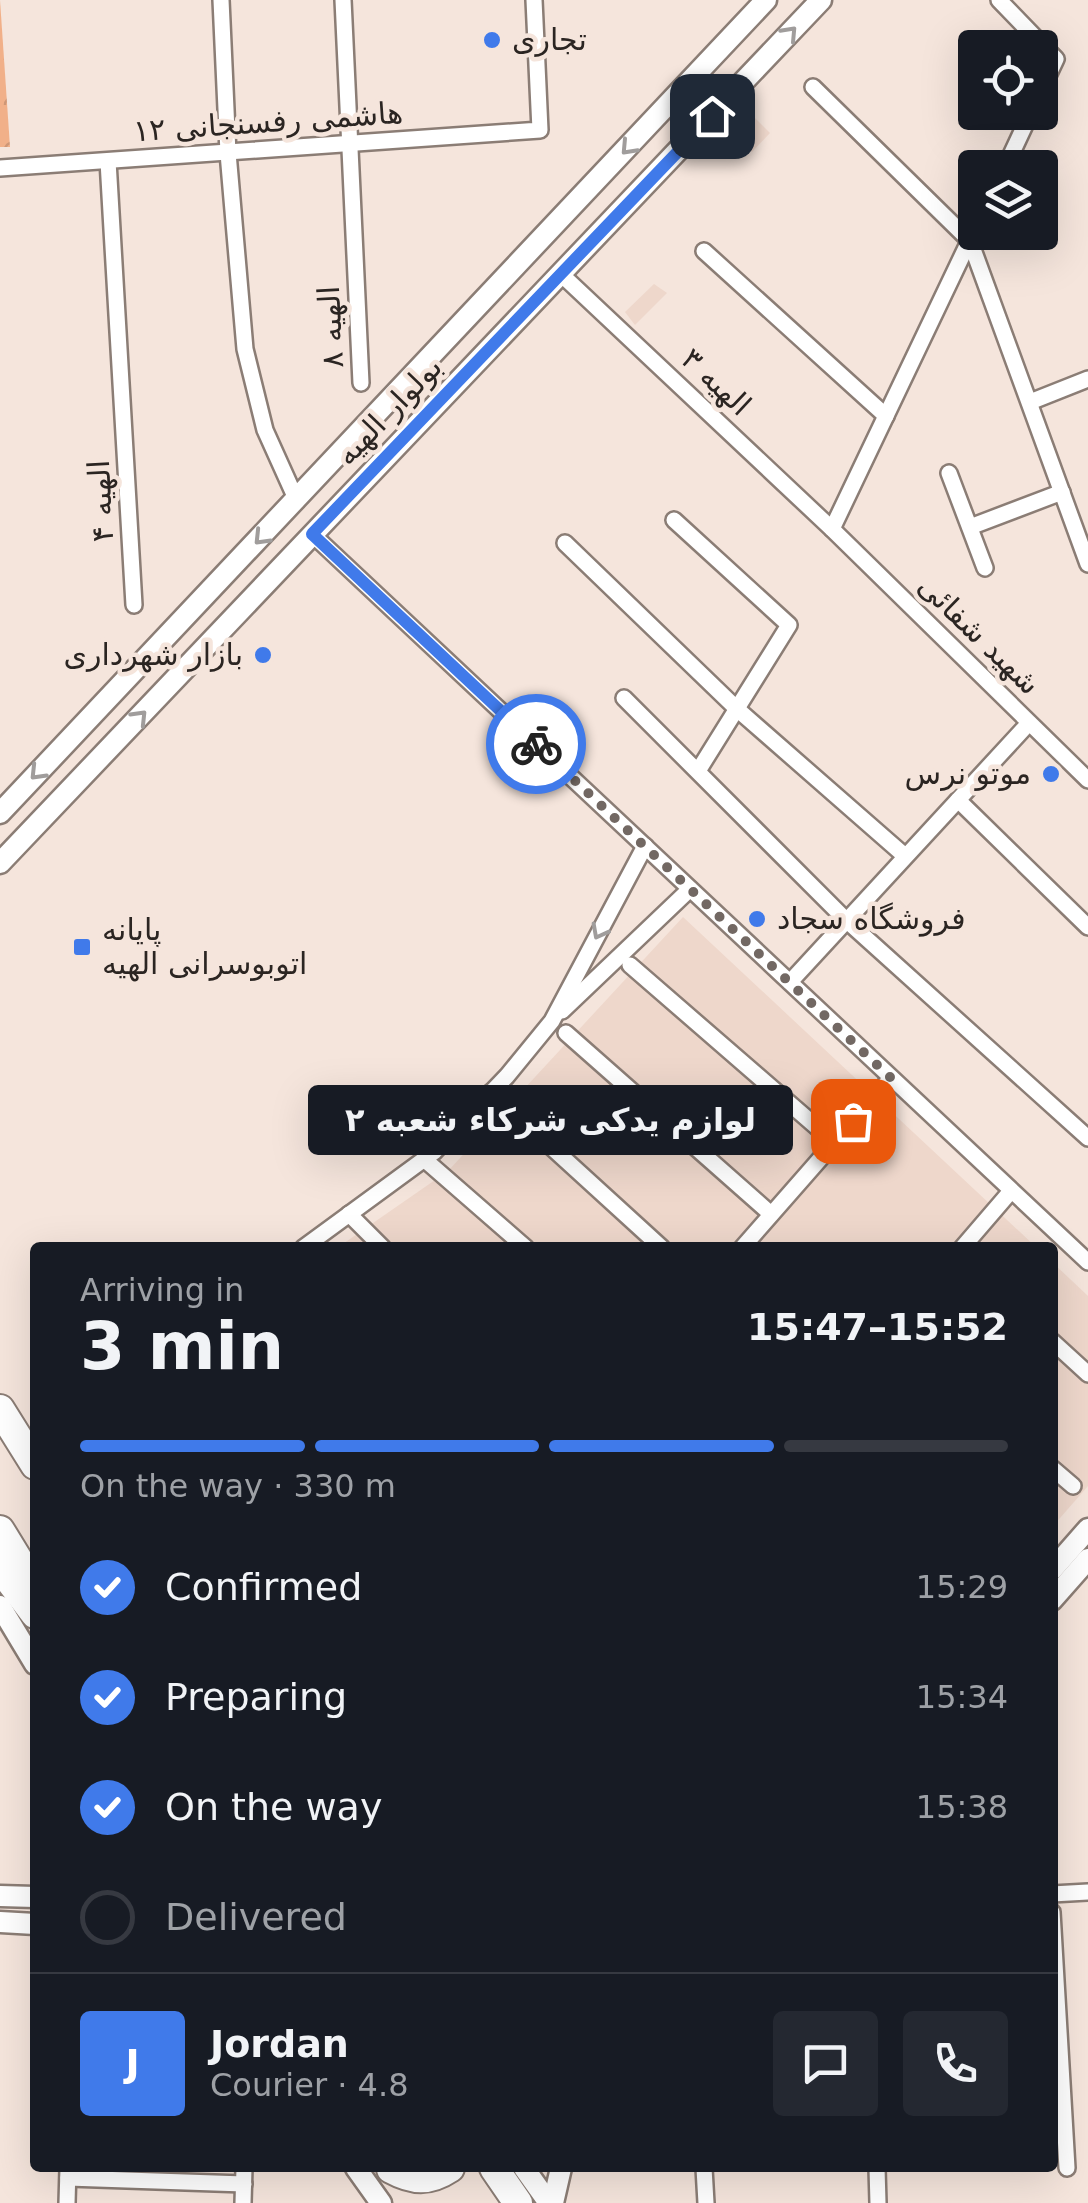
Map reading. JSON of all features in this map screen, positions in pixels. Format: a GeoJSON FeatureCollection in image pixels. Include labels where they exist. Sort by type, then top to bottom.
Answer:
{"type":"FeatureCollection","features":[{"type":"Feature","properties":{"kind":"highway"},"geometry":{"type":"LineString","coordinates":[[0,1410],[30,1457]]}},
{"type":"Feature","properties":{"kind":"highway"},"geometry":{"type":"LineString","coordinates":[[0,1530],[30,1579]]}},
{"type":"Feature","properties":{"kind":"highway"},"geometry":{"type":"LineString","coordinates":[[0,1568],[30,1607]]}},
{"type":"Feature","properties":{"kind":"highway"},"geometry":{"type":"LineString","coordinates":[[393,2172],[415,2203]]}},
{"type":"Feature","properties":{"kind":"highway"},"geometry":{"type":"LineString","coordinates":[[397,2172],[409,2179],[430,2179],[443,2172]]}},
{"type":"Feature","properties":{"kind":"highway"},"geometry":{"type":"LineString","coordinates":[[497,2172],[518,2203]]}},
{"type":"Feature","properties":{"kind":"main road","name":"بولوار الهیه"},"geometry":{"type":"LineString","coordinates":[[0,813],[766,0]]}},
{"type":"Feature","properties":{"kind":"main road","name":"بولوار الهیه"},"geometry":{"type":"LineString","coordinates":[[0,863],[821,0]]}},
{"type":"Feature","properties":{"kind":"main road"},"geometry":{"type":"LineString","coordinates":[[1058,1563],[1088,1529]]}},
{"type":"Feature","properties":{"kind":"main road"},"geometry":{"type":"LineString","coordinates":[[1058,1593],[1088,1559]]}},
{"type":"Feature","properties":{"kind":"main road"},"geometry":{"type":"LineString","coordinates":[[0,1606],[30,1656]]}},
{"type":"Feature","properties":{"kind":"main road"},"geometry":{"type":"LineString","coordinates":[[0,1896],[30,1897]]}},
{"type":"Feature","properties":{"kind":"main road"},"geometry":{"type":"LineString","coordinates":[[0,1922],[30,1924]]}},
{"type":"Feature","properties":{"kind":"main road"},"geometry":{"type":"LineString","coordinates":[[359,2172],[381,2203]]}},
{"type":"Feature","properties":{"kind":"main road"},"geometry":{"type":"LineString","coordinates":[[527,2172],[551,2203]]}},
{"type":"Feature","properties":{"kind":"main road"},"geometry":{"type":"LineString","coordinates":[[551,2203],[560,2172]]}},
{"type":"Feature","properties":{"kind":"street"},"geometry":{"type":"LineString","coordinates":[[221,0],[228,153],[245,349],[265,430],[297,501]]}},
{"type":"Feature","properties":{"kind":"street","name":"الهیه ۸"},"geometry":{"type":"LineString","coordinates":[[343,0],[361,383]]}},
{"type":"Feature","properties":{"kind":"street","name":"هاشمی رفسنجانی ۱۲"},"geometry":{"type":"LineString","coordinates":[[0,168],[540,130],[534,0]]}},
{"type":"Feature","properties":{"kind":"street"},"geometry":{"type":"LineString","coordinates":[[999,0],[1028,30]]}},
{"type":"Feature","properties":{"kind":"street"},"geometry":{"type":"LineString","coordinates":[[814,87],[958,222]]}},
{"type":"Feature","properties":{"kind":"street","name":"الهیه ۴"},"geometry":{"type":"LineString","coordinates":[[108,161],[134,604]]}},
{"type":"Feature","properties":{"kind":"street"},"geometry":{"type":"LineString","coordinates":[[832,529],[965,250]]}},
{"type":"Feature","properties":{"kind":"street"},"geometry":{"type":"LineString","coordinates":[[977,250],[1088,564]]}},
{"type":"Feature","properties":{"kind":"street"},"geometry":{"type":"LineString","coordinates":[[704,252],[886,416]]}},
{"type":"Feature","properties":{"kind":"street","name":"الهیه ۳"},"geometry":{"type":"LineString","coordinates":[[562,274],[832,529]]}},
{"type":"Feature","properties":{"kind":"street"},"geometry":{"type":"LineString","coordinates":[[1030,402],[1088,379]]}},
{"type":"Feature","properties":{"kind":"street"},"geometry":{"type":"LineString","coordinates":[[949,473],[985,568]]}},
{"type":"Feature","properties":{"kind":"street"},"geometry":{"type":"LineString","coordinates":[[970,527],[1062,492]]}},
{"type":"Feature","properties":{"kind":"street"},"geometry":{"type":"LineString","coordinates":[[674,520],[789,625],[698,771]]}},
{"type":"Feature","properties":{"kind":"street","name":"شهید شفائی"},"geometry":{"type":"LineString","coordinates":[[832,529],[1088,780]]}},
{"type":"Feature","properties":{"kind":"street"},"geometry":{"type":"LineString","coordinates":[[312,534],[1088,1262]]}},
{"type":"Feature","properties":{"kind":"street"},"geometry":{"type":"LineString","coordinates":[[564,543],[737,709],[905,856]]}},
{"type":"Feature","properties":{"kind":"street"},"geometry":{"type":"LineString","coordinates":[[624,698],[846,920],[1088,1138]]}},
{"type":"Feature","properties":{"kind":"street"},"geometry":{"type":"LineString","coordinates":[[790,982],[1029,723]]}},
{"type":"Feature","properties":{"kind":"street"},"geometry":{"type":"LineString","coordinates":[[958,800],[1088,926]]}},
{"type":"Feature","properties":{"kind":"street"},"geometry":{"type":"LineString","coordinates":[[552,1021],[645,846]]}},
{"type":"Feature","properties":{"kind":"street"},"geometry":{"type":"LineString","coordinates":[[311,1242],[424,1160],[491,1092],[552,1021],[690,889]]}},
{"type":"Feature","properties":{"kind":"street"},"geometry":{"type":"LineString","coordinates":[[630,965],[834,1142]]}},
{"type":"Feature","properties":{"kind":"street"},"geometry":{"type":"LineString","coordinates":[[566,1034],[771,1214]]}},
{"type":"Feature","properties":{"kind":"street"},"geometry":{"type":"LineString","coordinates":[[747,1242],[891,1078]]}},
{"type":"Feature","properties":{"kind":"street"},"geometry":{"type":"LineString","coordinates":[[491,1092],[655,1242]]}},
{"type":"Feature","properties":{"kind":"street"},"geometry":{"type":"LineString","coordinates":[[424,1160],[519,1242]]}},
{"type":"Feature","properties":{"kind":"street"},"geometry":{"type":"LineString","coordinates":[[967,1242],[1012,1191]]}},
{"type":"Feature","properties":{"kind":"street"},"geometry":{"type":"LineString","coordinates":[[349,1214],[376,1242]]}},
{"type":"Feature","properties":{"kind":"street"},"geometry":{"type":"LineString","coordinates":[[1058,1346],[1088,1374]]}},
{"type":"Feature","properties":{"kind":"street"},"geometry":{"type":"LineString","coordinates":[[1058,1473],[1073,1486]]}},
{"type":"Feature","properties":{"kind":"street"},"geometry":{"type":"LineString","coordinates":[[1058,1894],[1088,1892]]}},
{"type":"Feature","properties":{"kind":"street"},"geometry":{"type":"LineString","coordinates":[[1058,2014],[1067,2168]]}},
{"type":"Feature","properties":{"kind":"street"},"geometry":{"type":"LineString","coordinates":[[704,2172],[706,2203]]}},
{"type":"Feature","properties":{"kind":"street"},"geometry":{"type":"LineString","coordinates":[[877,2172],[878,2203]]}},
{"type":"Feature","properties":{"kind":"street"},"geometry":{"type":"LineString","coordinates":[[67,2203],[68,2173],[244,2176],[243,2203]]}},
{"type":"Feature","properties":{"kind":"shaded area"},"geometry":{"type":"Polygon","coordinates":[[[750,113],[770,133],[752,152],[731,133],[750,113]]]}},
{"type":"Feature","properties":{"kind":"shaded area"},"geometry":{"type":"Polygon","coordinates":[[[654,284],[667,293],[635,325],[625,312],[654,284]]]}},
{"type":"Feature","properties":{"kind":"shaded area"},"geometry":{"type":"Polygon","coordinates":[[[683,917],[1031,1242],[346,1242],[448,1171],[683,917]]]}},
{"type":"Feature","properties":{"kind":"shaded area"},"geometry":{"type":"Polygon","coordinates":[[[1058,1268],[1088,1296],[1088,1486],[1058,1520],[1058,1268]]]}},
{"type":"Feature","properties":{"kind":"green space"},"geometry":{"type":"Polygon","coordinates":[[[0,0],[10,147],[0,147],[0,0]]]}},
{"type":"Feature","properties":{"kind":"way so far"},"geometry":{"type":"LineString","coordinates":[[536,744],[891,1078],[853,1121]]}},
{"type":"Feature","properties":{"kind":"place","name":"تجاری"},"geometry":{"type":"Point","coordinates":[492,40]}},
{"type":"Feature","properties":{"kind":"place","name":"بازار شهرداری"},"geometry":{"type":"Point","coordinates":[263,655]}},
{"type":"Feature","properties":{"kind":"place","name":"موتو نرس"},"geometry":{"type":"Point","coordinates":[1051,774]}},
{"type":"Feature","properties":{"kind":"place","name":"فروشگاه سجاد"},"geometry":{"type":"Point","coordinates":[757,919]}},
{"type":"Feature","properties":{"kind":"place","name":"پایانه اتوبوسرانی الهیه"},"geometry":{"type":"Point","coordinates":[82,947]}},
{"type":"Feature","properties":{"kind":"place","name":"لوازم یدکی شرکاء شعبه ۲"},"geometry":{"type":"Point","coordinates":[853,1121]}},
{"type":"Feature","properties":{"kind":"route"},"geometry":{"type":"LineString","coordinates":[[536,744],[312,534],[712,116]]}}]}
